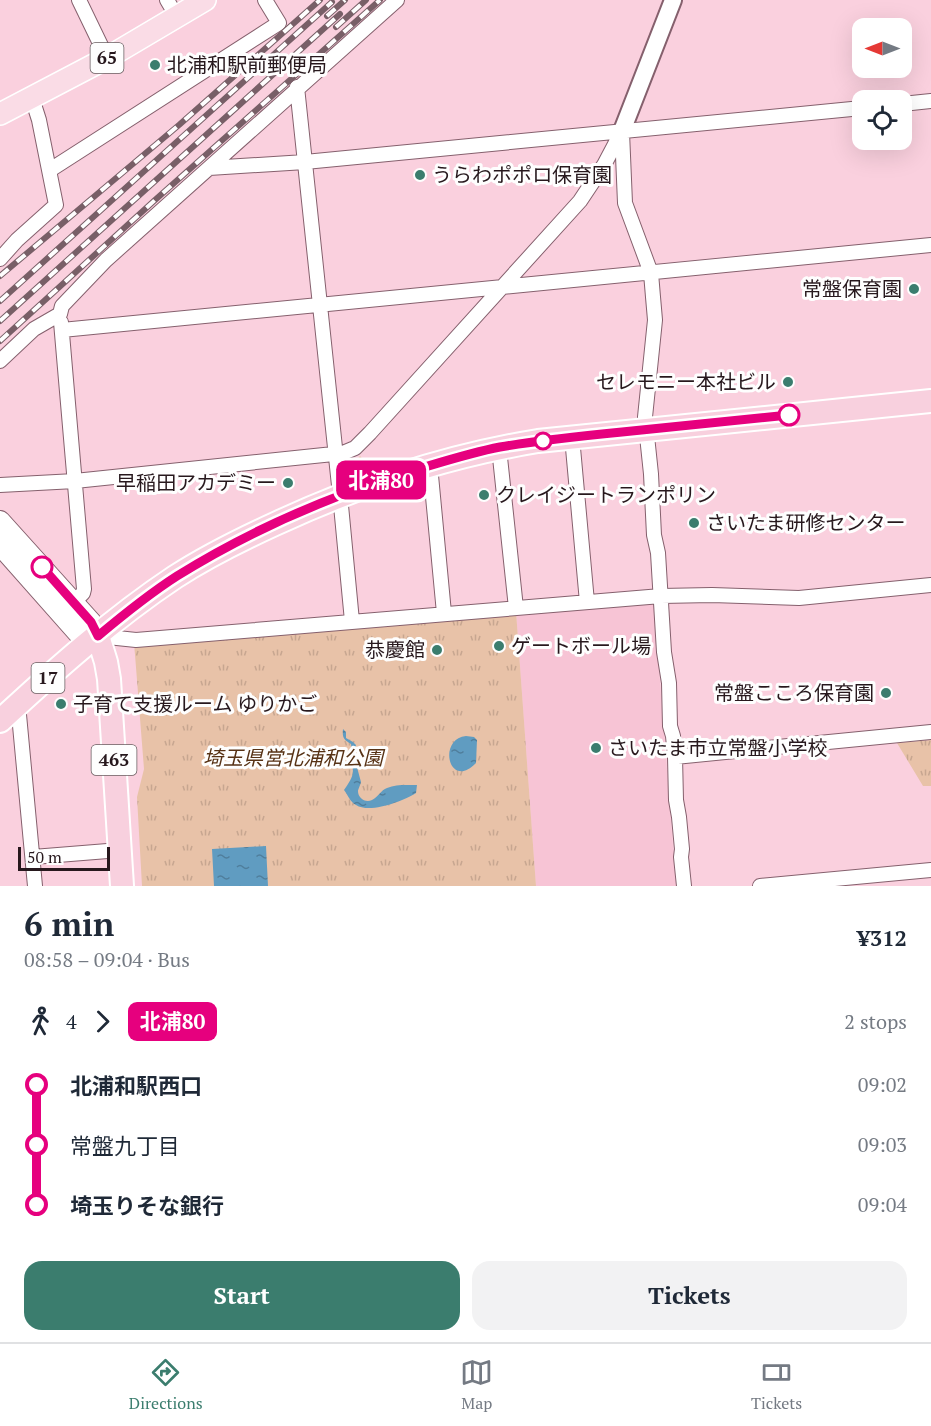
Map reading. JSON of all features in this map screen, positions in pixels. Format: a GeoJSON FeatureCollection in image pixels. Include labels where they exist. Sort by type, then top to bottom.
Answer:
{"type":"FeatureCollection","features":[{"type":"Feature","properties":{"kind":"highway","name":"17"},"geometry":{"type":"LineString","coordinates":[[0,721],[57,669],[175,577],[237,541],[340,495],[430,465],[499,448],[572,437],[931,401]]}},
{"type":"Feature","properties":{"kind":"highway","name":"463"},"geometry":{"type":"LineString","coordinates":[[98,636],[109,679],[122,886]]}},
{"type":"Feature","properties":{"kind":"main road","name":"65"},"geometry":{"type":"LineString","coordinates":[[2,108],[32,98],[107,58],[172,8],[205,0]]}},
{"type":"Feature","properties":{"kind":"main road"},"geometry":{"type":"LineString","coordinates":[[0,521],[74,602],[91,622],[98,636]]}},
{"type":"Feature","properties":{"kind":"main road"},"geometry":{"type":"LineString","coordinates":[[0,545],[78,633],[98,636]]}},
{"type":"Feature","properties":{"kind":"street"},"geometry":{"type":"LineString","coordinates":[[79,0],[107,58]]}},
{"type":"Feature","properties":{"kind":"street"},"geometry":{"type":"LineString","coordinates":[[50,170],[279,23],[265,0]]}},
{"type":"Feature","properties":{"kind":"street"},"geometry":{"type":"LineString","coordinates":[[74,602],[83,594],[84,589],[60,314],[62,306],[106,260],[397,0]]}},
{"type":"Feature","properties":{"kind":"street"},"geometry":{"type":"LineString","coordinates":[[0,485],[75,481],[350,451],[368,435],[580,201],[604,165],[622,130],[673,0]]}},
{"type":"Feature","properties":{"kind":"street"},"geometry":{"type":"LineString","coordinates":[[297,87],[352,621]]}},
{"type":"Feature","properties":{"kind":"street"},"geometry":{"type":"LineString","coordinates":[[0,259],[17,240],[56,206],[39,120],[32,98]]}},
{"type":"Feature","properties":{"kind":"street"},"geometry":{"type":"LineString","coordinates":[[912,103],[931,101]]}},
{"type":"Feature","properties":{"kind":"street"},"geometry":{"type":"LineString","coordinates":[[209,168],[305,162],[852,109]]}},
{"type":"Feature","properties":{"kind":"street"},"geometry":{"type":"LineString","coordinates":[[622,130],[625,203],[651,273],[655,320],[645,417],[653,495],[654,535],[658,553],[664,652],[669,683],[669,726],[673,736],[675,757],[675,788],[680,817],[684,886]]}},
{"type":"Feature","properties":{"kind":"street"},"geometry":{"type":"LineString","coordinates":[[62,330],[931,245]]}},
{"type":"Feature","properties":{"kind":"street"},"geometry":{"type":"LineString","coordinates":[[0,361],[34,329],[60,314]]}},
{"type":"Feature","properties":{"kind":"street"},"geometry":{"type":"LineString","coordinates":[[572,437],[587,602]]}},
{"type":"Feature","properties":{"kind":"street"},"geometry":{"type":"LineString","coordinates":[[499,448],[516,608]]}},
{"type":"Feature","properties":{"kind":"street"},"geometry":{"type":"LineString","coordinates":[[430,465],[444,613]]}},
{"type":"Feature","properties":{"kind":"street"},"geometry":{"type":"LineString","coordinates":[[98,636],[136,640],[660,596],[799,598],[931,585]]}},
{"type":"Feature","properties":{"kind":"street"},"geometry":{"type":"LineString","coordinates":[[18,704],[35,886]]}},
{"type":"Feature","properties":{"kind":"street"},"geometry":{"type":"LineString","coordinates":[[675,757],[931,732]]}},
{"type":"Feature","properties":{"kind":"street"},"geometry":{"type":"LineString","coordinates":[[33,857],[120,850]]}},
{"type":"Feature","properties":{"kind":"street"},"geometry":{"type":"LineString","coordinates":[[760,886],[931,870]]}},
{"type":"Feature","properties":{"kind":"shaded area","name":"さいたま市立常盤小学校"},"geometry":{"type":"Polygon","coordinates":[[[648,600],[654,606],[676,886],[536,886],[516,611],[648,600]]]}},
{"type":"Feature","properties":{"kind":"green space"},"geometry":{"type":"Polygon","coordinates":[[[360,456],[369,466],[352,472],[351,467],[360,456]]]}},
{"type":"Feature","properties":{"kind":"green space","name":"埼玉県営北浦和公園"},"geometry":{"type":"Polygon","coordinates":[[[516,611],[536,886],[142,886],[137,797],[144,769],[134,642],[516,611]]]}},
{"type":"Feature","properties":{"kind":"green space"},"geometry":{"type":"Polygon","coordinates":[[[931,740],[931,786],[923,786],[897,743],[931,740]]]}},
{"type":"Feature","properties":{"kind":"water"},"geometry":{"type":"Polygon","coordinates":[[[343,729],[346,732],[346,738],[356,745],[354,756],[361,782],[358,794],[361,798],[367,801],[372,800],[385,789],[398,785],[417,785],[416,793],[395,803],[378,807],[369,808],[354,804],[344,790],[353,769],[350,757],[351,744],[344,738],[343,729]]]}},
{"type":"Feature","properties":{"kind":"water"},"geometry":{"type":"Polygon","coordinates":[[[466,736],[477,740],[476,763],[467,770],[459,771],[453,768],[449,753],[457,739],[466,736]]]}},
{"type":"Feature","properties":{"kind":"water"},"geometry":{"type":"Polygon","coordinates":[[[266,846],[268,886],[214,886],[212,849],[266,846]]]}},
{"type":"Feature","properties":{"kind":"railway"},"geometry":{"type":"LineString","coordinates":[[0,276],[179,125],[320,0]]}},
{"type":"Feature","properties":{"kind":"railway"},"geometry":{"type":"LineString","coordinates":[[327,16],[345,0]]}},
{"type":"Feature","properties":{"kind":"railway"},"geometry":{"type":"LineString","coordinates":[[336,27],[366,0]]}},
{"type":"Feature","properties":{"kind":"railway"},"geometry":{"type":"LineString","coordinates":[[0,341],[380,0]]}},
{"type":"Feature","properties":{"kind":"railway"},"geometry":{"type":"LineString","coordinates":[[0,301],[332,2]]}},
{"type":"Feature","properties":{"kind":"railway"},"geometry":{"type":"LineString","coordinates":[[0,321],[340,14]]}},
{"type":"Feature","properties":{"kind":"bus line","name":"北浦80"},"geometry":{"type":"LineString","coordinates":[[42,567],[91,622],[98,636],[175,577],[237,541],[369,484],[463,456],[537,441],[789,415]]}},
{"type":"Feature","properties":{"kind":"place","name":"北浦和駅前郵便局"},"geometry":{"type":"Point","coordinates":[155,65]}},
{"type":"Feature","properties":{"kind":"place","name":"うらわポポロ保育園"},"geometry":{"type":"Point","coordinates":[420,175]}},
{"type":"Feature","properties":{"kind":"place","name":"常盤保育園"},"geometry":{"type":"Point","coordinates":[914,289]}},
{"type":"Feature","properties":{"kind":"place","name":"セレモニー本社ビル"},"geometry":{"type":"Point","coordinates":[788,382]}},
{"type":"Feature","properties":{"kind":"place","name":"早稲田アカデミー"},"geometry":{"type":"Point","coordinates":[288,483]}},
{"type":"Feature","properties":{"kind":"place","name":"クレイジートランポリン"},"geometry":{"type":"Point","coordinates":[484,495]}},
{"type":"Feature","properties":{"kind":"place","name":"さいたま研修センター"},"geometry":{"type":"Point","coordinates":[694,523]}},
{"type":"Feature","properties":{"kind":"place","name":"ゲートボール場"},"geometry":{"type":"Point","coordinates":[499,646]}},
{"type":"Feature","properties":{"kind":"place","name":"恭慶館"},"geometry":{"type":"Point","coordinates":[437,650]}},
{"type":"Feature","properties":{"kind":"place","name":"常盤こころ保育園"},"geometry":{"type":"Point","coordinates":[886,693]}},
{"type":"Feature","properties":{"kind":"place","name":"子育て支援ルーム ゆりかご"},"geometry":{"type":"Point","coordinates":[61,704]}},
{"type":"Feature","properties":{"kind":"place","name":"さいたま市立常盤小学校"},"geometry":{"type":"Point","coordinates":[596,748]}}]}
